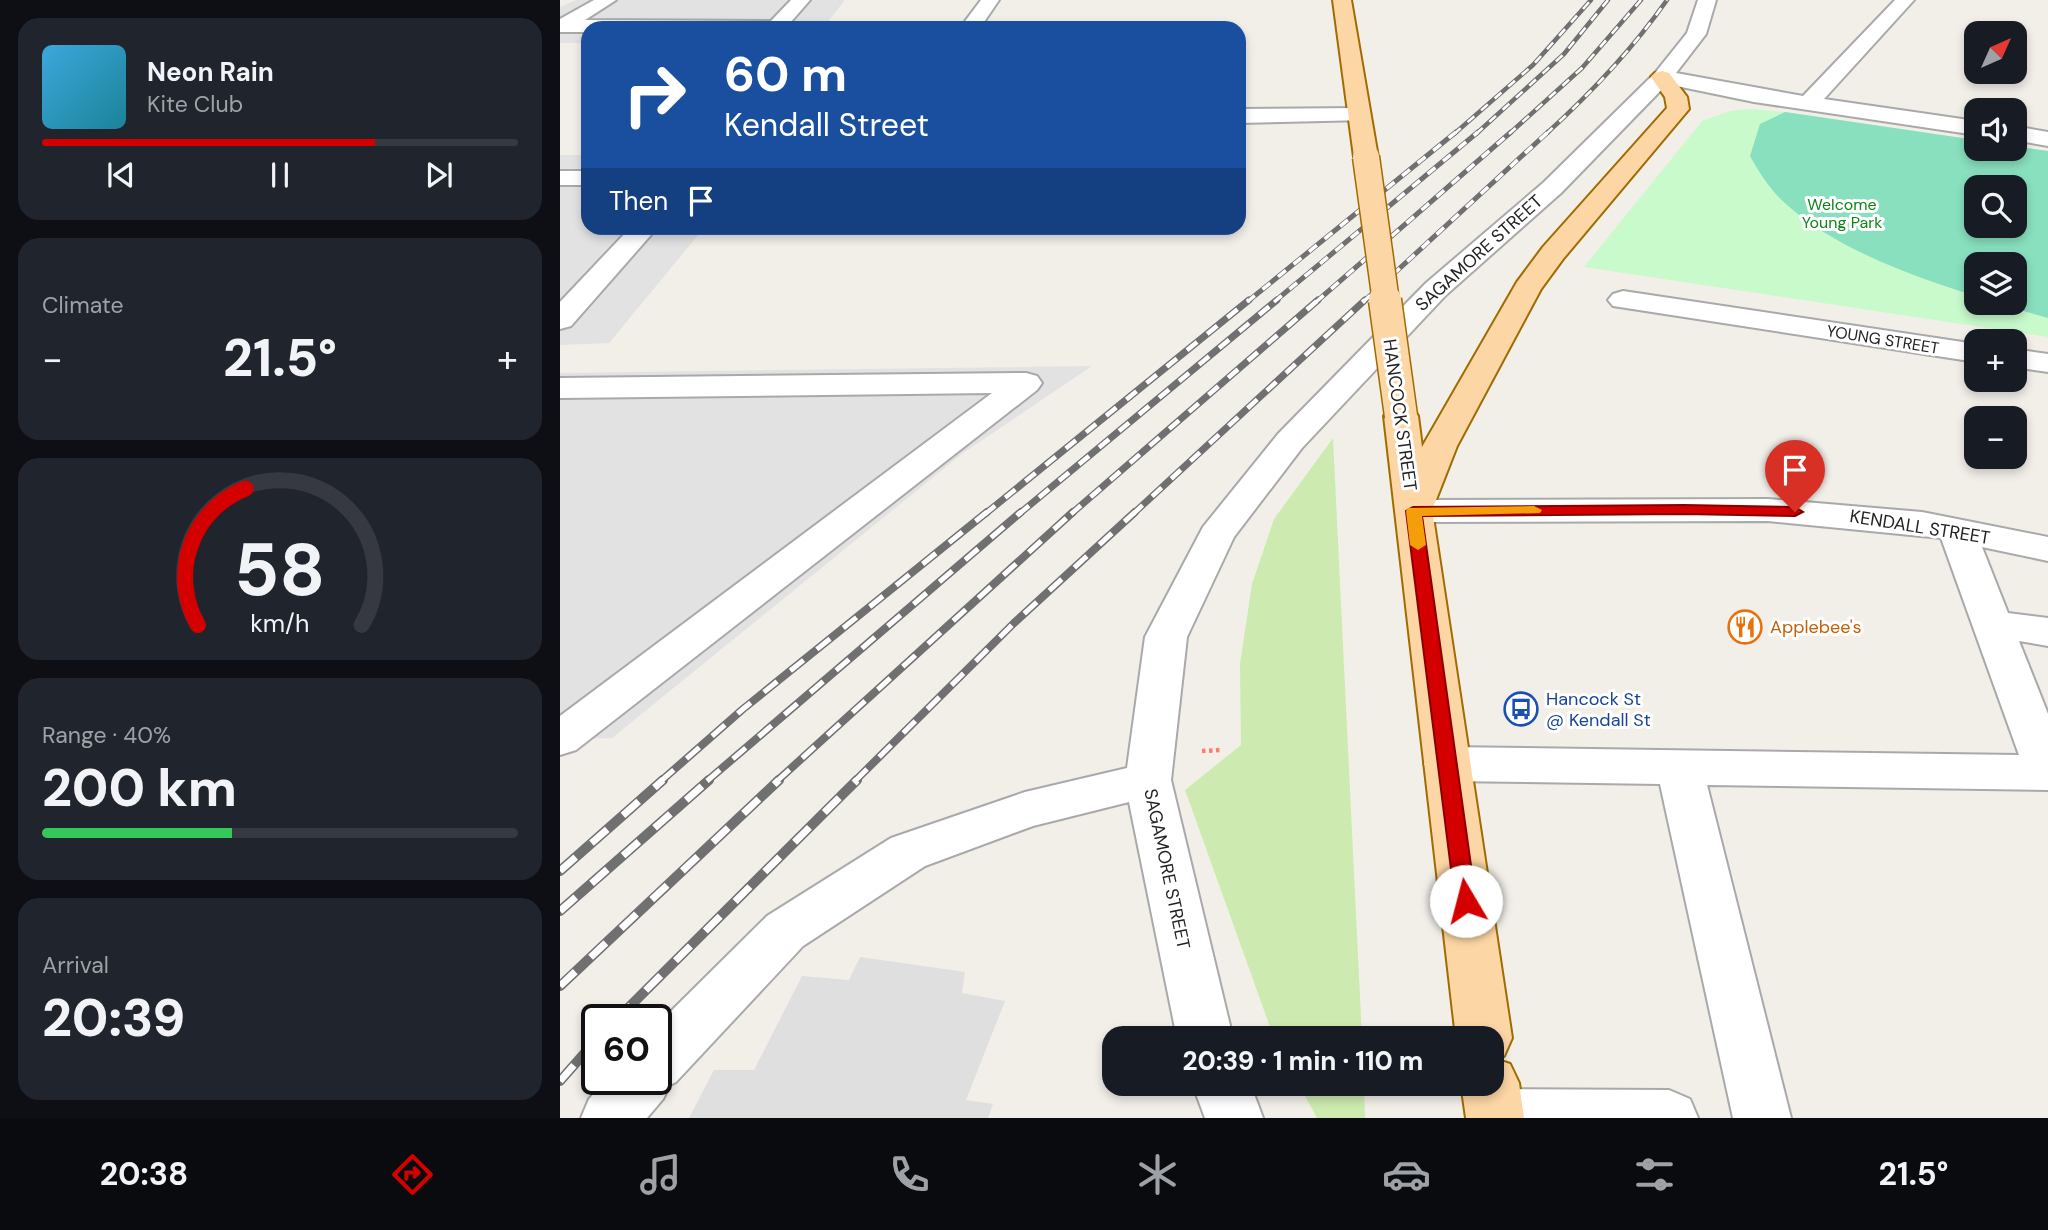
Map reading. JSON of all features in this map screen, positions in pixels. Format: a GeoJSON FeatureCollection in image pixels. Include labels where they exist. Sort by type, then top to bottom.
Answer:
{"type":"FeatureCollection","features":[{"type":"Feature","properties":{"kind":"main road","name":"HANCOCK STREET"},"geometry":{"type":"LineString","coordinates":[[1342,0],[1366,157],[1482,1026]]}},
{"type":"Feature","properties":{"kind":"main road"},"geometry":{"type":"LineString","coordinates":[[1413,511],[1440,446],[1527,288],[1553,253],[1678,109],[1676,97],[1662,77]]}},
{"type":"Feature","properties":{"kind":"street"},"geometry":{"type":"LineString","coordinates":[[581,26],[561,26],[607,0]]}},
{"type":"Feature","properties":{"kind":"street"},"geometry":{"type":"LineString","coordinates":[[781,21],[801,0]]}},
{"type":"Feature","properties":{"kind":"street"},"geometry":{"type":"LineString","coordinates":[[975,21],[990,0]]}},
{"type":"Feature","properties":{"kind":"street","name":"SAGAMORE STREET"},"geometry":{"type":"LineString","coordinates":[[1202,1026],[1148,780],[1166,637],[1216,535],[1290,441],[1427,298],[1552,188],[1662,77],[1696,34],[1707,0]]}},
{"type":"Feature","properties":{"kind":"street"},"geometry":{"type":"LineString","coordinates":[[1809,102],[1905,0]]}},
{"type":"Feature","properties":{"kind":"street"},"geometry":{"type":"LineString","coordinates":[[1662,77],[1964,126]]}},
{"type":"Feature","properties":{"kind":"street"},"geometry":{"type":"LineString","coordinates":[[1246,116],[1359,115]]}},
{"type":"Feature","properties":{"kind":"street"},"geometry":{"type":"LineString","coordinates":[[2027,135],[2048,139]]}},
{"type":"Feature","properties":{"kind":"street"},"geometry":{"type":"LineString","coordinates":[[560,178],[581,178]]}},
{"type":"Feature","properties":{"kind":"street"},"geometry":{"type":"LineString","coordinates":[[560,320],[638,235]]}},
{"type":"Feature","properties":{"kind":"street","name":"YOUNG STREET"},"geometry":{"type":"LineString","coordinates":[[1623,300],[1964,351]]}},
{"type":"Feature","properties":{"kind":"street"},"geometry":{"type":"LineString","coordinates":[[2027,360],[2048,363]]}},
{"type":"Feature","properties":{"kind":"street"},"geometry":{"type":"LineString","coordinates":[[560,388],[1026,383],[560,739]]}},
{"type":"Feature","properties":{"kind":"street","name":"KENDALL STREET"},"geometry":{"type":"LineString","coordinates":[[1413,511],[1768,510],[1850,515],[1922,523],[2048,550]]}},
{"type":"Feature","properties":{"kind":"street"},"geometry":{"type":"LineString","coordinates":[[1447,764],[2048,773],[2045,755],[1957,531]]}},
{"type":"Feature","properties":{"kind":"street"},"geometry":{"type":"LineString","coordinates":[[1992,624],[2048,632]]}},
{"type":"Feature","properties":{"kind":"street"},"geometry":{"type":"LineString","coordinates":[[1680,768],[1762,1118]]}},
{"type":"Feature","properties":{"kind":"street"},"geometry":{"type":"LineString","coordinates":[[672,1048],[785,931],[908,852],[1025,810],[1148,780]]}},
{"type":"Feature","properties":{"kind":"street"},"geometry":{"type":"LineString","coordinates":[[610,1118],[630,1095]]}},
{"type":"Feature","properties":{"kind":"street"},"geometry":{"type":"LineString","coordinates":[[1226,1096],[1234,1118]]}},
{"type":"Feature","properties":{"kind":"street"},"geometry":{"type":"LineString","coordinates":[[1493,1106],[1670,1118]]}},
{"type":"Feature","properties":{"kind":"shaded area"},"geometry":{"type":"Polygon","coordinates":[[[576,0],[845,0],[828,21],[581,21],[581,43],[560,43],[560,7],[576,0]]]}},
{"type":"Feature","properties":{"kind":"shaded area"},"geometry":{"type":"Polygon","coordinates":[[[560,155],[581,155],[581,235],[698,235],[609,343],[560,345],[560,155]]]}},
{"type":"Feature","properties":{"kind":"shaded area"},"geometry":{"type":"Polygon","coordinates":[[[1092,366],[963,453],[612,738],[560,740],[560,373],[1092,366]]]}},
{"type":"Feature","properties":{"kind":"shaded area"},"geometry":{"type":"Polygon","coordinates":[[[860,957],[965,972],[962,993],[1005,1001],[966,1100],[993,1104],[988,1118],[689,1118],[714,1070],[754,1070],[802,976],[849,980],[860,957]]]}},
{"type":"Feature","properties":{"kind":"green space","name":"Welcome Young Park"},"geometry":{"type":"Polygon","coordinates":[[[1753,109],[1964,138],[1964,161],[2027,161],[2027,148],[2048,151],[2048,337],[2027,334],[2027,329],[1995,329],[1584,267],[1702,121],[1730,111],[1753,109]]]}},
{"type":"Feature","properties":{"kind":"green space"},"geometry":{"type":"Polygon","coordinates":[[[1785,112],[1964,138],[1964,161],[2027,161],[2027,148],[2048,151],[2048,318],[2027,312],[2027,252],[1964,252],[1964,292],[1927,280],[1851,247],[1805,220],[1775,194],[1750,156],[1760,124],[1785,112]]]}},
{"type":"Feature","properties":{"kind":"green space"},"geometry":{"type":"Polygon","coordinates":[[[1333,438],[1361,1026],[1270,1026],[1185,790],[1241,745],[1240,664],[1252,584],[1274,519],[1333,438]]]}},
{"type":"Feature","properties":{"kind":"green space"},"geometry":{"type":"Polygon","coordinates":[[[1305,1096],[1364,1096],[1365,1118],[1317,1118],[1305,1096]]]}},
{"type":"Feature","properties":{"kind":"railway"},"geometry":{"type":"LineString","coordinates":[[1454,134],[1533,65],[1591,0]]}},
{"type":"Feature","properties":{"kind":"railway"},"geometry":{"type":"LineString","coordinates":[[1476,134],[1564,54],[1608,0]]}},
{"type":"Feature","properties":{"kind":"railway"},"geometry":{"type":"LineString","coordinates":[[1509,134],[1582,68],[1641,0]]}},
{"type":"Feature","properties":{"kind":"railway"},"geometry":{"type":"LineString","coordinates":[[1546,134],[1610,70],[1667,0]]}},
{"type":"Feature","properties":{"kind":"railway"},"geometry":{"type":"LineString","coordinates":[[1247,302],[1456,132]]}},
{"type":"Feature","properties":{"kind":"railway"},"geometry":{"type":"LineString","coordinates":[[1274,302],[1478,132]]}},
{"type":"Feature","properties":{"kind":"railway"},"geometry":{"type":"LineString","coordinates":[[1316,302],[1511,132]]}},
{"type":"Feature","properties":{"kind":"railway"},"geometry":{"type":"LineString","coordinates":[[1363,302],[1548,132]]}},
{"type":"Feature","properties":{"kind":"railway"},"geometry":{"type":"LineString","coordinates":[[985,514],[1249,300]]}},
{"type":"Feature","properties":{"kind":"railway"},"geometry":{"type":"LineString","coordinates":[[1019,514],[1277,300]]}},
{"type":"Feature","properties":{"kind":"railway"},"geometry":{"type":"LineString","coordinates":[[1071,514],[1318,300]]}},
{"type":"Feature","properties":{"kind":"railway"},"geometry":{"type":"LineString","coordinates":[[1133,514],[1365,300]]}},
{"type":"Feature","properties":{"kind":"railway"},"geometry":{"type":"LineString","coordinates":[[661,781],[743,709],[987,512]]}},
{"type":"Feature","properties":{"kind":"railway"},"geometry":{"type":"LineString","coordinates":[[707,781],[1021,512]]}},
{"type":"Feature","properties":{"kind":"railway"},"geometry":{"type":"LineString","coordinates":[[777,781],[1073,512]]}},
{"type":"Feature","properties":{"kind":"railway"},"geometry":{"type":"LineString","coordinates":[[855,781],[1014,623],[1135,512]]}},
{"type":"Feature","properties":{"kind":"railway"},"geometry":{"type":"LineString","coordinates":[[560,871],[663,780]]}},
{"type":"Feature","properties":{"kind":"railway"},"geometry":{"type":"LineString","coordinates":[[560,911],[709,780]]}},
{"type":"Feature","properties":{"kind":"railway"},"geometry":{"type":"LineString","coordinates":[[560,986],[779,780]]}},
{"type":"Feature","properties":{"kind":"railway"},"geometry":{"type":"LineString","coordinates":[[632,1004],[857,780]]}},
{"type":"Feature","properties":{"kind":"railway"},"geometry":{"type":"LineString","coordinates":[[560,1081],[581,1057]]}},
{"type":"Feature","properties":{"kind":"slow traffic"},"geometry":{"type":"LineString","coordinates":[[1418,545],[1413,511],[1534,510]]}},
{"type":"Feature","properties":{"kind":"place","name":"Applebee's"},"geometry":{"type":"Point","coordinates":[1745,627]}},
{"type":"Feature","properties":{"kind":"place","name":"Hancock St @ Kendall St"},"geometry":{"type":"Point","coordinates":[1521,709]}},
{"type":"Feature","properties":{"kind":"route"},"geometry":{"type":"LineString","coordinates":[[1466,901],[1413,511],[1684,509],[1795,512]]}}]}
